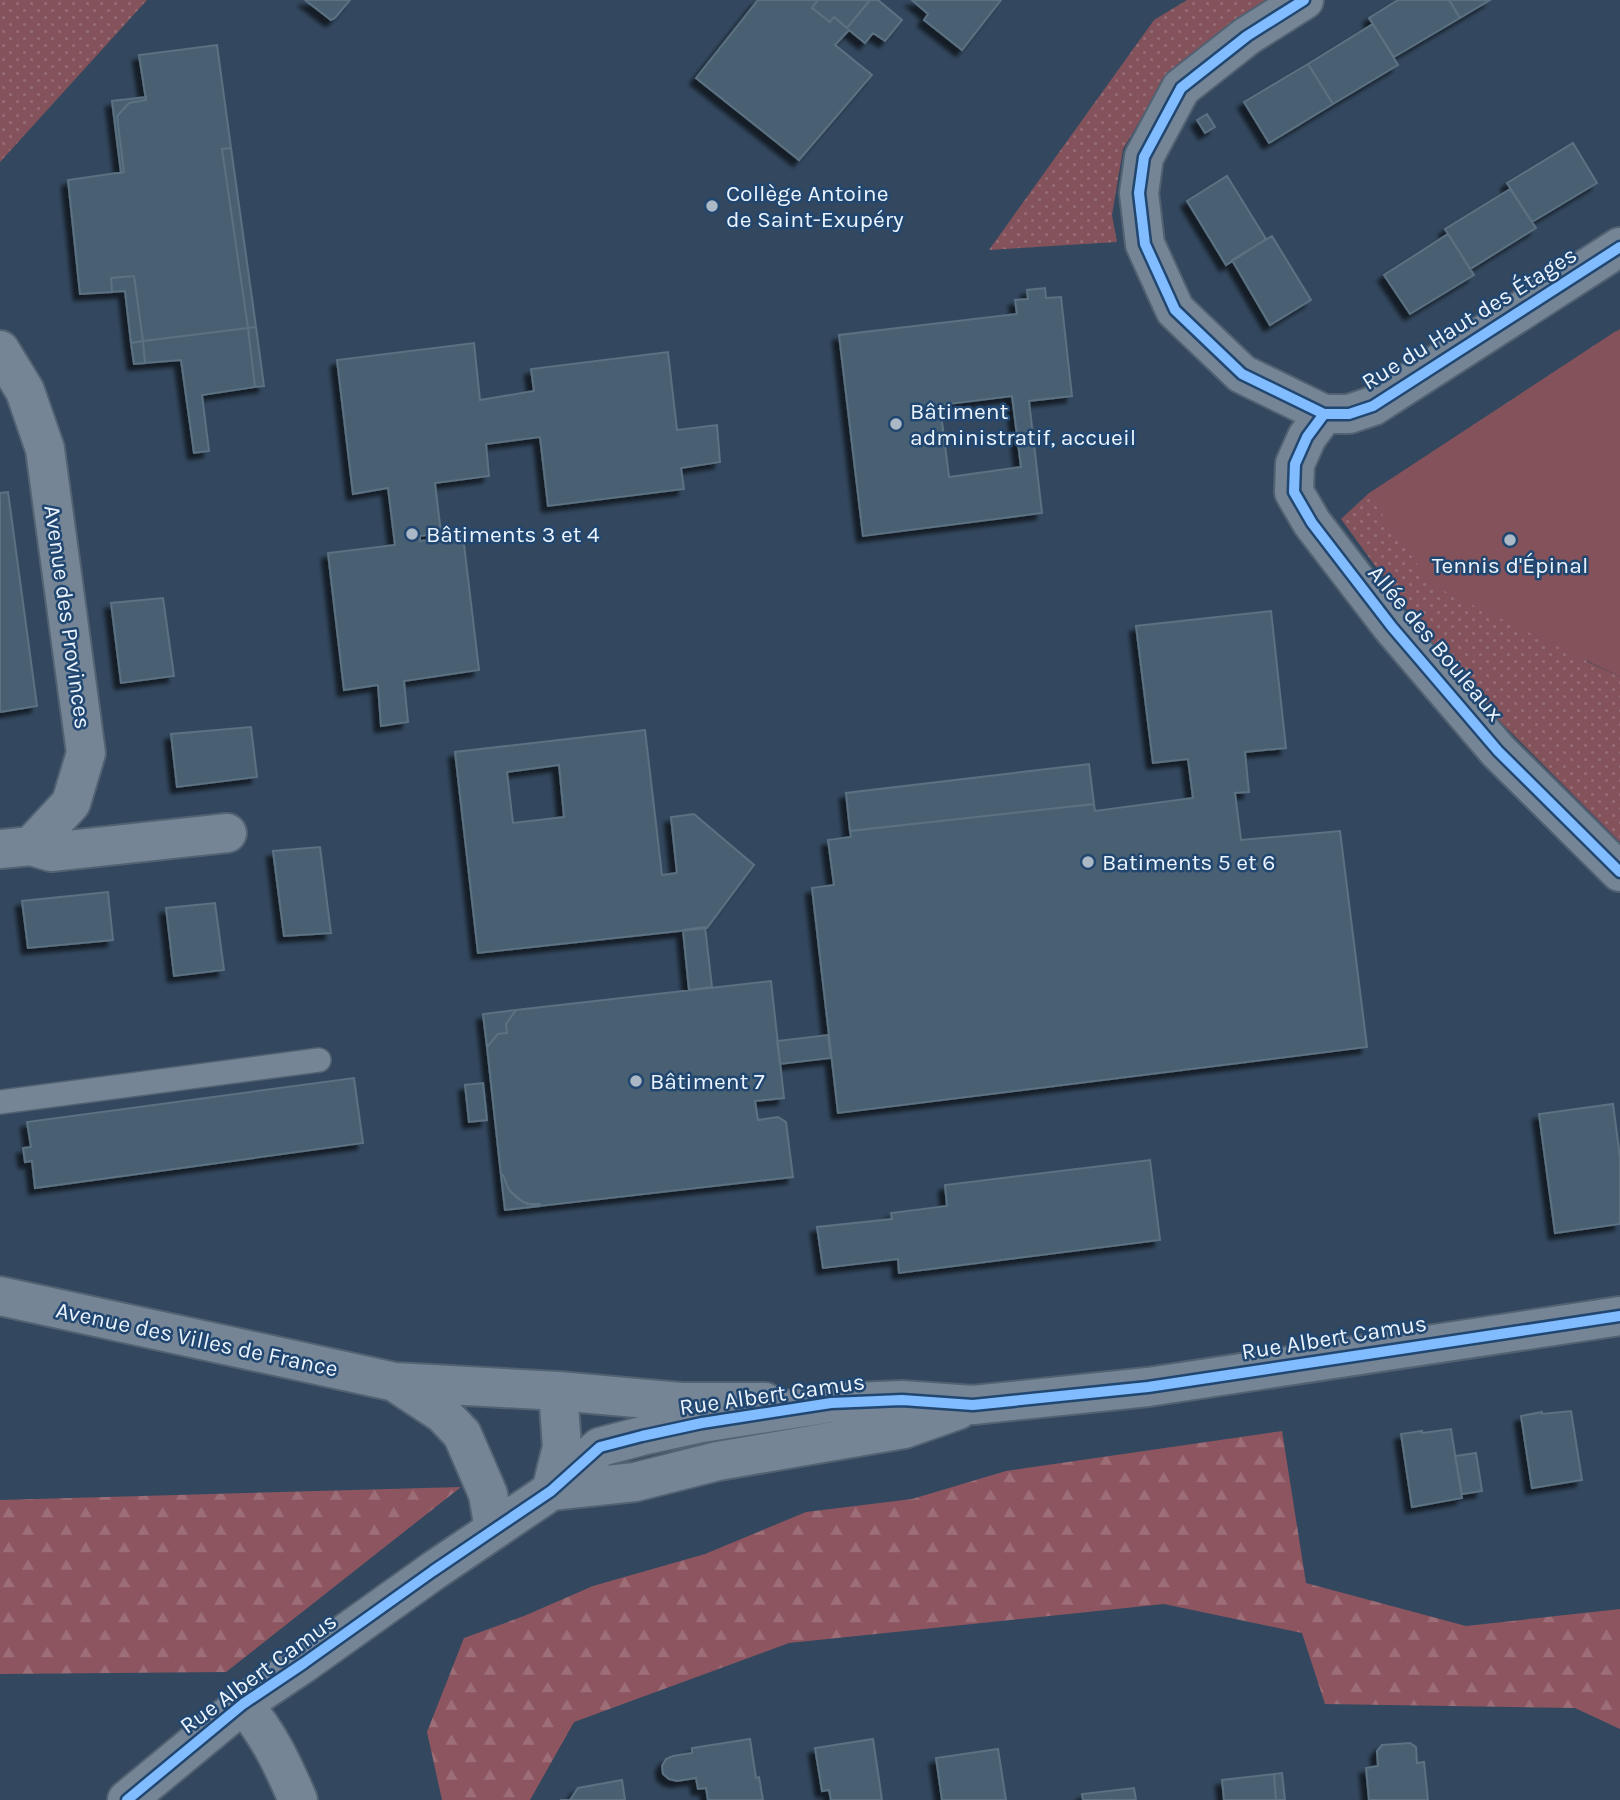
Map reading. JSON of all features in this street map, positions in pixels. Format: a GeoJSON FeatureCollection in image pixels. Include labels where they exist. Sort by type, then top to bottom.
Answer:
{"type":"FeatureCollection","features":[{"type":"Feature","properties":{"kind":"street"},"geometry":{"type":"LineString","coordinates":[[1304,0],[1247,36],[1181,88],[1144,157],[1139,193],[1145,244],[1175,310],[1241,374],[1324,414]]}},
{"type":"Feature","properties":{"kind":"street","name":"Rue du Haut des Étages"},"geometry":{"type":"LineString","coordinates":[[1324,414],[1349,414],[1373,406],[1620,247]]}},
{"type":"Feature","properties":{"kind":"street","name":"Avenue des Provinces"},"geometry":{"type":"LineString","coordinates":[[0,350],[25,391],[45,449],[86,753],[71,803],[16,848]]}},
{"type":"Feature","properties":{"kind":"street","name":"Allée des Bouleaux"},"geometry":{"type":"LineString","coordinates":[[1324,414],[1307,437],[1295,464],[1294,492],[1312,523],[1392,627],[1498,751],[1620,872]]}},
{"type":"Feature","properties":{"kind":"street"},"geometry":{"type":"LineString","coordinates":[[16,848],[51,852],[227,833]]}},
{"type":"Feature","properties":{"kind":"street","name":"Avenue des Villes de France"},"geometry":{"type":"LineString","coordinates":[[0,1297],[394,1382],[558,1391],[681,1402],[831,1403]]}},
{"type":"Feature","properties":{"kind":"street","name":"Rue Albert Camus"},"geometry":{"type":"LineString","coordinates":[[127,1800],[243,1704],[551,1490],[600,1447],[702,1423],[831,1403],[902,1400],[974,1405],[1148,1387],[1620,1316]]}},
{"type":"Feature","properties":{"kind":"street","name":"Avenue des Villes de France"},"geometry":{"type":"LineString","coordinates":[[394,1382],[443,1414],[462,1434],[488,1494],[494,1529]]}},
{"type":"Feature","properties":{"kind":"street"},"geometry":{"type":"LineString","coordinates":[[551,1490],[562,1447],[558,1391]]}},
{"type":"Feature","properties":{"kind":"street","name":"Rue Albert Camus"},"geometry":{"type":"LineString","coordinates":[[551,1490],[635,1482],[718,1461],[904,1429],[974,1405]]}},
{"type":"Feature","properties":{"kind":"street"},"geometry":{"type":"LineString","coordinates":[[243,1704],[260,1724],[278,1755],[298,1800]]}},
{"type":"Feature","properties":{"kind":"lane"},"geometry":{"type":"LineString","coordinates":[[0,1102],[319,1060]]}},
{"type":"Feature","properties":{"kind":"shaded area"},"geometry":{"type":"Polygon","coordinates":[[[0,0],[147,0],[0,162],[0,0]]]}},
{"type":"Feature","properties":{"kind":"shaded area"},"geometry":{"type":"Polygon","coordinates":[[[1187,0],[1275,0],[1207,44],[1157,92],[1123,149],[1112,215],[1117,242],[989,250],[1154,20],[1187,0]]]}},
{"type":"Feature","properties":{"kind":"shaded area","name":"Tennis d'Épinal"},"geometry":{"type":"Polygon","coordinates":[[[1620,329],[1620,677],[1432,585],[1368,494],[1620,329]]]}},
{"type":"Feature","properties":{"kind":"shaded area","name":"Tennis d'Épinal"},"geometry":{"type":"Polygon","coordinates":[[[1616,331],[1586,661],[1620,677],[1620,842],[1457,678],[1341,519],[1368,494],[1616,331]]]}},
{"type":"Feature","properties":{"kind":"green space"},"geometry":{"type":"Polygon","coordinates":[[[1282,1431],[1306,1583],[1466,1626],[1620,1609],[1620,1729],[1575,1708],[1325,1704],[1302,1633],[1164,1604],[789,1643],[574,1722],[530,1800],[442,1800],[427,1732],[464,1638],[593,1586],[705,1554],[806,1512],[912,1499],[1006,1471],[1282,1431]]]}},
{"type":"Feature","properties":{"kind":"green space"},"geometry":{"type":"Polygon","coordinates":[[[461,1487],[226,1672],[0,1674],[0,1500],[461,1487]]]}},
{"type":"Feature","properties":{"kind":"building"},"geometry":{"type":"Polygon","coordinates":[[[305,0],[350,0],[331,20],[305,0]]]}},
{"type":"Feature","properties":{"kind":"building"},"geometry":{"type":"Polygon","coordinates":[[[758,0],[816,0],[812,8],[830,22],[834,17],[847,28],[870,0],[878,0],[902,20],[885,41],[873,33],[865,43],[849,30],[835,45],[872,75],[799,160],[696,78],[758,0]]]}},
{"type":"Feature","properties":{"kind":"building"},"geometry":{"type":"Polygon","coordinates":[[[816,0],[870,0],[847,28],[834,17],[830,22],[812,8],[816,0]]]}},
{"type":"Feature","properties":{"kind":"building"},"geometry":{"type":"Polygon","coordinates":[[[912,0],[1001,0],[962,50],[924,20],[928,14],[912,0]]]}},
{"type":"Feature","properties":{"kind":"building"},"geometry":{"type":"Polygon","coordinates":[[[1398,0],[1449,0],[1460,18],[1394,57],[1369,18],[1398,0]]]}},
{"type":"Feature","properties":{"kind":"building"},"geometry":{"type":"Polygon","coordinates":[[[1449,0],[1490,0],[1460,18],[1449,0]]]}},
{"type":"Feature","properties":{"kind":"building"},"geometry":{"type":"Polygon","coordinates":[[[1373,24],[1398,65],[1333,104],[1308,64],[1373,24]]]}},
{"type":"Feature","properties":{"kind":"building"},"geometry":{"type":"Polygon","coordinates":[[[217,45],[231,148],[222,149],[248,328],[143,341],[134,276],[111,278],[112,292],[80,294],[68,180],[124,172],[117,116],[129,103],[146,100],[139,55],[217,45]]]}},
{"type":"Feature","properties":{"kind":"building"},"geometry":{"type":"Polygon","coordinates":[[[1308,64],[1333,104],[1269,143],[1244,102],[1308,64]]]}},
{"type":"Feature","properties":{"kind":"building"},"geometry":{"type":"Polygon","coordinates":[[[146,97],[146,100],[129,103],[117,116],[124,172],[121,173],[112,101],[146,97]]]}},
{"type":"Feature","properties":{"kind":"building"},"geometry":{"type":"Polygon","coordinates":[[[1207,114],[1215,127],[1205,133],[1197,120],[1207,114]]]}},
{"type":"Feature","properties":{"kind":"building"},"geometry":{"type":"Polygon","coordinates":[[[1573,143],[1597,183],[1532,222],[1507,183],[1573,143]]]}},
{"type":"Feature","properties":{"kind":"building"},"geometry":{"type":"Polygon","coordinates":[[[231,148],[256,327],[248,328],[222,149],[231,148]]]}},
{"type":"Feature","properties":{"kind":"building"},"geometry":{"type":"Polygon","coordinates":[[[1227,176],[1266,239],[1226,265],[1187,201],[1227,176]]]}},
{"type":"Feature","properties":{"kind":"building"},"geometry":{"type":"Polygon","coordinates":[[[1510,189],[1536,228],[1470,269],[1445,229],[1510,189]]]}},
{"type":"Feature","properties":{"kind":"building"},"geometry":{"type":"Polygon","coordinates":[[[1448,234],[1474,275],[1410,314],[1384,275],[1448,234]]]}},
{"type":"Feature","properties":{"kind":"building"},"geometry":{"type":"Polygon","coordinates":[[[1272,236],[1311,300],[1270,325],[1232,260],[1272,236]]]}},
{"type":"Feature","properties":{"kind":"building"},"geometry":{"type":"Polygon","coordinates":[[[134,276],[143,341],[131,343],[125,291],[112,292],[111,278],[134,276]]]}},
{"type":"Feature","properties":{"kind":"building","name":"Bâtiment administratif, accueil"},"geometry":{"type":"Polygon","coordinates":[[[1045,288],[1046,298],[1061,297],[1072,396],[1029,401],[1042,513],[863,536],[839,335],[1017,314],[1015,300],[1028,299],[1027,290],[1045,288]],[[1012,396],[940,405],[949,477],[1021,467],[1012,396]]]}},
{"type":"Feature","properties":{"kind":"building"},"geometry":{"type":"Polygon","coordinates":[[[256,327],[264,386],[255,387],[248,328],[256,327]]]}},
{"type":"Feature","properties":{"kind":"building"},"geometry":{"type":"Polygon","coordinates":[[[248,328],[255,387],[202,395],[209,451],[194,453],[181,360],[145,363],[143,341],[248,328]]]}},
{"type":"Feature","properties":{"kind":"building"},"geometry":{"type":"Polygon","coordinates":[[[143,341],[145,363],[134,364],[131,343],[143,341]]]}},
{"type":"Feature","properties":{"kind":"building","name":"Bâtiments 3 et 4"},"geometry":{"type":"Polygon","coordinates":[[[474,343],[480,400],[534,391],[531,369],[668,352],[677,430],[717,425],[720,462],[681,468],[684,489],[548,506],[540,437],[486,444],[489,476],[435,483],[441,533],[420,536],[420,541],[463,536],[479,670],[404,681],[408,722],[381,726],[378,685],[344,690],[328,553],[395,545],[388,488],[353,494],[337,360],[474,343]]]}},
{"type":"Feature","properties":{"kind":"building"},"geometry":{"type":"Polygon","coordinates":[[[8,492],[37,706],[0,712],[0,493],[8,492]]]}},
{"type":"Feature","properties":{"kind":"building"},"geometry":{"type":"Polygon","coordinates":[[[163,598],[174,676],[121,683],[111,603],[163,598]]]}},
{"type":"Feature","properties":{"kind":"building","name":"Batiments 5 et 6"},"geometry":{"type":"Polygon","coordinates":[[[1271,611],[1286,748],[1245,752],[1249,792],[1235,793],[1241,840],[1340,831],[1367,1047],[838,1113],[812,888],[834,885],[828,840],[851,837],[850,831],[1094,804],[1095,811],[1193,798],[1188,759],[1153,763],[1136,626],[1271,611]]]}},
{"type":"Feature","properties":{"kind":"building"},"geometry":{"type":"Polygon","coordinates":[[[251,727],[257,777],[177,787],[171,734],[251,727]]]}},
{"type":"Feature","properties":{"kind":"building"},"geometry":{"type":"Polygon","coordinates":[[[645,730],[662,875],[677,873],[671,817],[694,814],[754,865],[707,928],[478,953],[455,752],[645,730]],[[559,765],[507,772],[513,823],[564,817],[559,765]]]}},
{"type":"Feature","properties":{"kind":"building"},"geometry":{"type":"Polygon","coordinates":[[[1089,764],[1094,804],[850,831],[846,793],[1089,764]]]}},
{"type":"Feature","properties":{"kind":"building"},"geometry":{"type":"Polygon","coordinates":[[[320,847],[331,933],[284,936],[273,851],[320,847]]]}},
{"type":"Feature","properties":{"kind":"building"},"geometry":{"type":"Polygon","coordinates":[[[108,892],[113,940],[28,948],[22,901],[108,892]]]}},
{"type":"Feature","properties":{"kind":"building"},"geometry":{"type":"Polygon","coordinates":[[[215,903],[224,970],[174,976],[166,908],[215,903]]]}},
{"type":"Feature","properties":{"kind":"building"},"geometry":{"type":"Polygon","coordinates":[[[705,927],[712,987],[689,990],[683,930],[705,927]]]}},
{"type":"Feature","properties":{"kind":"building","name":"Bâtiment 7"},"geometry":{"type":"Polygon","coordinates":[[[771,981],[784,1098],[755,1101],[758,1120],[778,1117],[786,1122],[793,1177],[540,1206],[523,1202],[509,1190],[501,1175],[487,1047],[498,1034],[507,1033],[506,1024],[516,1010],[771,981]]]}},
{"type":"Feature","properties":{"kind":"building"},"geometry":{"type":"Polygon","coordinates":[[[516,1010],[506,1024],[507,1033],[498,1034],[487,1047],[483,1014],[516,1010]]]}},
{"type":"Feature","properties":{"kind":"building"},"geometry":{"type":"Polygon","coordinates":[[[828,1035],[831,1058],[780,1064],[777,1041],[828,1035]]]}},
{"type":"Feature","properties":{"kind":"building"},"geometry":{"type":"Polygon","coordinates":[[[354,1078],[363,1143],[35,1188],[32,1161],[25,1162],[23,1148],[31,1147],[27,1122],[354,1078]]]}},
{"type":"Feature","properties":{"kind":"building"},"geometry":{"type":"Polygon","coordinates":[[[483,1083],[487,1120],[469,1122],[465,1085],[483,1083]]]}},
{"type":"Feature","properties":{"kind":"building"},"geometry":{"type":"Polygon","coordinates":[[[1613,1104],[1620,1157],[1620,1224],[1555,1233],[1539,1114],[1613,1104]]]}},
{"type":"Feature","properties":{"kind":"building"},"geometry":{"type":"Polygon","coordinates":[[[1150,1160],[1160,1240],[899,1273],[898,1259],[823,1268],[817,1227],[892,1219],[891,1213],[947,1206],[945,1185],[1150,1160]]]}},
{"type":"Feature","properties":{"kind":"building"},"geometry":{"type":"Polygon","coordinates":[[[501,1175],[517,1198],[527,1204],[540,1206],[505,1210],[501,1175]]]}},
{"type":"Feature","properties":{"kind":"building"},"geometry":{"type":"Polygon","coordinates":[[[1571,1411],[1582,1480],[1532,1488],[1521,1416],[1571,1411]]]}},
{"type":"Feature","properties":{"kind":"building"},"geometry":{"type":"Polygon","coordinates":[[[1451,1429],[1462,1498],[1412,1507],[1401,1434],[1451,1429]]]}},
{"type":"Feature","properties":{"kind":"building"},"geometry":{"type":"Polygon","coordinates":[[[1476,1453],[1482,1491],[1462,1494],[1455,1456],[1476,1453]]]}},
{"type":"Feature","properties":{"kind":"building"},"geometry":{"type":"Polygon","coordinates":[[[750,1739],[756,1778],[759,1777],[763,1800],[708,1800],[706,1788],[698,1789],[696,1778],[677,1781],[663,1774],[662,1766],[666,1759],[692,1753],[692,1748],[750,1739]]]}},
{"type":"Feature","properties":{"kind":"building"},"geometry":{"type":"Polygon","coordinates":[[[873,1739],[882,1800],[831,1800],[829,1790],[822,1791],[815,1748],[873,1739]]]}},
{"type":"Feature","properties":{"kind":"building"},"geometry":{"type":"Polygon","coordinates":[[[1410,1743],[1416,1747],[1417,1763],[1424,1762],[1428,1800],[1369,1800],[1366,1768],[1378,1766],[1377,1751],[1382,1745],[1410,1743]]]}},
{"type":"Feature","properties":{"kind":"building"},"geometry":{"type":"Polygon","coordinates":[[[998,1749],[1006,1800],[942,1800],[936,1758],[998,1749]]]}},
{"type":"Feature","properties":{"kind":"building"},"geometry":{"type":"Polygon","coordinates":[[[1282,1773],[1285,1800],[1276,1800],[1274,1774],[1282,1773]]]}},
{"type":"Feature","properties":{"kind":"building"},"geometry":{"type":"Polygon","coordinates":[[[1274,1774],[1276,1800],[1224,1800],[1222,1780],[1274,1774]]]}},
{"type":"Feature","properties":{"kind":"building"},"geometry":{"type":"Polygon","coordinates":[[[622,1780],[625,1800],[570,1800],[578,1788],[622,1780]]]}},
{"type":"Feature","properties":{"kind":"building"},"geometry":{"type":"Polygon","coordinates":[[[1134,1788],[1136,1800],[1083,1800],[1082,1794],[1134,1788]]]}},
{"type":"Feature","properties":{"kind":"cycle path"},"geometry":{"type":"LineString","coordinates":[[1304,0],[1247,36],[1181,88],[1144,157],[1139,193],[1145,244],[1175,310],[1242,374],[1324,414],[1349,414],[1373,406],[1620,247]]}},
{"type":"Feature","properties":{"kind":"cycle path"},"geometry":{"type":"LineString","coordinates":[[1324,414],[1307,437],[1295,464],[1294,492],[1312,523],[1392,627],[1498,751],[1620,872]]}},
{"type":"Feature","properties":{"kind":"cycle path"},"geometry":{"type":"LineString","coordinates":[[127,1800],[243,1704],[551,1491],[600,1447],[702,1423],[831,1403],[902,1400],[973,1405],[1148,1387],[1620,1316]]}},
{"type":"Feature","properties":{"kind":"place","name":"Collège Antoine de Saint-Exupéry"},"geometry":{"type":"Point","coordinates":[712,206]}},
{"type":"Feature","properties":{"kind":"place","name":"Bâtiment administratif, accueil"},"geometry":{"type":"Point","coordinates":[896,424]}},
{"type":"Feature","properties":{"kind":"place","name":"Bâtiments 3 et 4"},"geometry":{"type":"Point","coordinates":[412,534]}},
{"type":"Feature","properties":{"kind":"place","name":"Tennis d'Épinal"},"geometry":{"type":"Point","coordinates":[1510,540]}},
{"type":"Feature","properties":{"kind":"place","name":"Batiments 5 et 6"},"geometry":{"type":"Point","coordinates":[1088,862]}},
{"type":"Feature","properties":{"kind":"place","name":"Bâtiment 7"},"geometry":{"type":"Point","coordinates":[636,1081]}}]}
